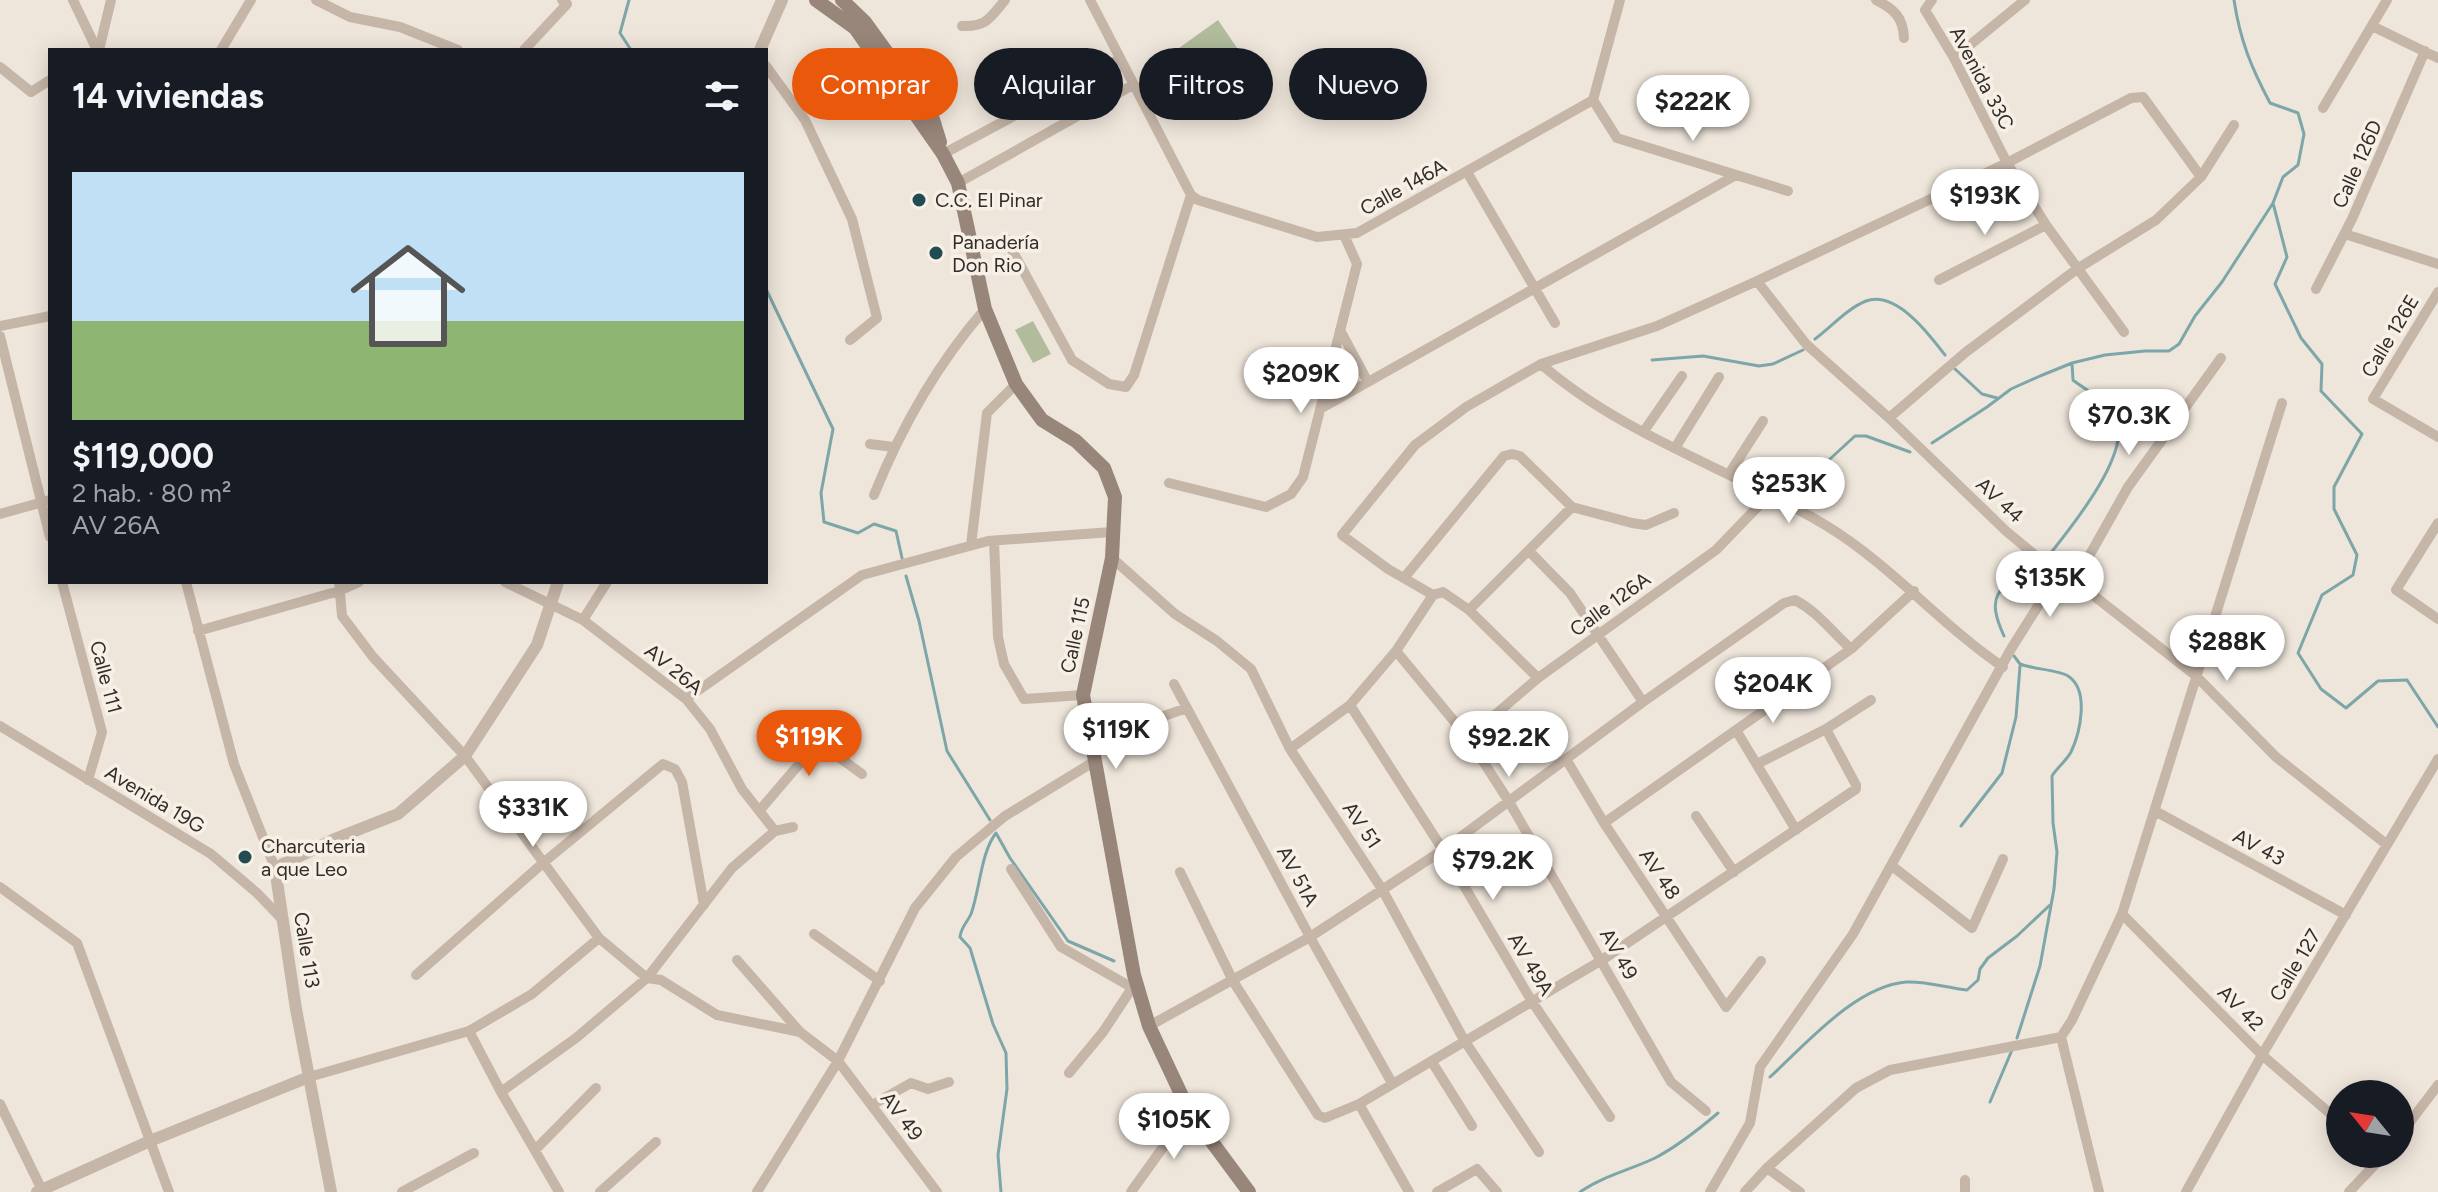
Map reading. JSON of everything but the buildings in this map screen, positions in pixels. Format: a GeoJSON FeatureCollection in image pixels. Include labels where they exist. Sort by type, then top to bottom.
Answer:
{"type":"FeatureCollection","features":[{"type":"Feature","properties":{"kind":"main road","name":"Calle 115"},"geometry":{"type":"LineString","coordinates":[[816,0],[855,28],[943,154],[958,183],[985,309],[1016,384],[1042,420],[1076,441],[1104,468],[1115,497],[1112,558],[1083,695],[1135,989],[1189,1111],[1249,1192]]}},
{"type":"Feature","properties":{"kind":"main road","name":"Calle 115"},"geometry":{"type":"LineString","coordinates":[[842,0],[865,22],[931,113],[943,154]]}},
{"type":"Feature","properties":{"kind":"street"},"geometry":{"type":"LineString","coordinates":[[73,0],[97,48]]}},
{"type":"Feature","properties":{"kind":"street"},"geometry":{"type":"LineString","coordinates":[[99,48],[111,0]]}},
{"type":"Feature","properties":{"kind":"street"},"geometry":{"type":"LineString","coordinates":[[222,48],[251,0]]}},
{"type":"Feature","properties":{"kind":"street"},"geometry":{"type":"LineString","coordinates":[[316,0],[350,17],[400,27],[453,48]]}},
{"type":"Feature","properties":{"kind":"street"},"geometry":{"type":"LineString","coordinates":[[761,48],[782,0]]}},
{"type":"Feature","properties":{"kind":"street"},"geometry":{"type":"LineString","coordinates":[[962,26],[977,27],[989,20],[1005,0]]}},
{"type":"Feature","properties":{"kind":"street"},"geometry":{"type":"LineString","coordinates":[[1090,0],[1114,48]]}},
{"type":"Feature","properties":{"kind":"street"},"geometry":{"type":"LineString","coordinates":[[1620,0],[1593,100],[1617,138],[1788,191]]}},
{"type":"Feature","properties":{"kind":"street"},"geometry":{"type":"LineString","coordinates":[[1876,0],[1893,10],[1903,22],[1904,38]]}},
{"type":"Feature","properties":{"kind":"street","name":"Avenida 33C"},"geometry":{"type":"LineString","coordinates":[[1932,0],[1925,10],[1954,58],[2007,163],[2046,225],[2124,332]]}},
{"type":"Feature","properties":{"kind":"street"},"geometry":{"type":"LineString","coordinates":[[1954,58],[2025,0]]}},
{"type":"Feature","properties":{"kind":"street"},"geometry":{"type":"LineString","coordinates":[[2323,108],[2387,0]]}},
{"type":"Feature","properties":{"kind":"street"},"geometry":{"type":"LineString","coordinates":[[526,48],[566,1]]}},
{"type":"Feature","properties":{"kind":"street"},"geometry":{"type":"LineString","coordinates":[[2372,26],[2438,58]]}},
{"type":"Feature","properties":{"kind":"street","name":"Calle 126D"},"geometry":{"type":"LineString","coordinates":[[2316,289],[2345,234],[2425,51]]}},
{"type":"Feature","properties":{"kind":"street"},"geometry":{"type":"LineString","coordinates":[[1005,237],[1072,360],[1109,384],[1126,387],[1134,375],[1191,195],[1123,65]]}},
{"type":"Feature","properties":{"kind":"street"},"geometry":{"type":"LineString","coordinates":[[0,67],[31,92],[48,81]]}},
{"type":"Feature","properties":{"kind":"street"},"geometry":{"type":"LineString","coordinates":[[768,69],[805,120],[852,219],[877,318],[850,340]]}},
{"type":"Feature","properties":{"kind":"street"},"geometry":{"type":"LineString","coordinates":[[958,183],[1133,85]]}},
{"type":"Feature","properties":{"kind":"street"},"geometry":{"type":"LineString","coordinates":[[1433,595],[1342,535],[1415,445],[1466,407],[1541,364],[1657,326],[1757,281],[2007,163],[2131,98],[2143,97],[2201,177]]}},
{"type":"Feature","properties":{"kind":"street","name":"Calle 146A"},"geometry":{"type":"LineString","coordinates":[[1191,195],[1198,200],[1317,237],[1357,233],[1593,100]]}},
{"type":"Feature","properties":{"kind":"street"},"geometry":{"type":"LineString","coordinates":[[943,154],[1006,120]]}},
{"type":"Feature","properties":{"kind":"street"},"geometry":{"type":"LineString","coordinates":[[1889,418],[1966,352],[2077,269],[2156,220],[2201,177],[2234,125]]}},
{"type":"Feature","properties":{"kind":"street"},"geometry":{"type":"LineString","coordinates":[[1467,172],[1555,323]]}},
{"type":"Feature","properties":{"kind":"street"},"geometry":{"type":"LineString","coordinates":[[1320,409],[1736,175]]}},
{"type":"Feature","properties":{"kind":"street"},"geometry":{"type":"LineString","coordinates":[[1939,280],[2046,225]]}},
{"type":"Feature","properties":{"kind":"street"},"geometry":{"type":"LineString","coordinates":[[2345,234],[2438,264]]}},
{"type":"Feature","properties":{"kind":"street"},"geometry":{"type":"LineString","coordinates":[[1169,483],[1266,507],[1291,494],[1303,477],[1357,264],[1344,235]]}},
{"type":"Feature","properties":{"kind":"street","name":"AV 44"},"geometry":{"type":"LineString","coordinates":[[1757,281],[1806,344],[1889,418],[2006,531],[2195,675],[2276,757],[2386,844]]}},
{"type":"Feature","properties":{"kind":"street","name":"Calle 126E"},"geometry":{"type":"LineString","coordinates":[[2438,292],[2373,399],[2438,437]]}},
{"type":"Feature","properties":{"kind":"street"},"geometry":{"type":"LineString","coordinates":[[874,495],[893,447],[955,343],[985,309]]}},
{"type":"Feature","properties":{"kind":"street"},"geometry":{"type":"LineString","coordinates":[[0,326],[48,316]]}},
{"type":"Feature","properties":{"kind":"street"},"geometry":{"type":"LineString","coordinates":[[1340,330],[1368,382]]}},
{"type":"Feature","properties":{"kind":"street"},"geometry":{"type":"LineString","coordinates":[[0,336],[46,502],[0,514]]}},
{"type":"Feature","properties":{"kind":"street"},"geometry":{"type":"LineString","coordinates":[[2075,581],[2128,487],[2221,358]]}},
{"type":"Feature","properties":{"kind":"street"},"geometry":{"type":"LineString","coordinates":[[1541,364],[1570,389],[1675,448],[1770,494],[1850,542],[1914,591],[1971,645],[2003,667]]}},
{"type":"Feature","properties":{"kind":"street"},"geometry":{"type":"LineString","coordinates":[[1644,431],[1682,376]]}},
{"type":"Feature","properties":{"kind":"street"},"geometry":{"type":"LineString","coordinates":[[1675,448],[1719,377]]}},
{"type":"Feature","properties":{"kind":"street"},"geometry":{"type":"LineString","coordinates":[[971,545],[987,413],[1016,384]]}},
{"type":"Feature","properties":{"kind":"street"},"geometry":{"type":"LineString","coordinates":[[1745,1192],[1767,1168],[1856,1088],[1890,1070],[2061,1037],[2122,914],[2282,403]]}},
{"type":"Feature","properties":{"kind":"street"},"geometry":{"type":"LineString","coordinates":[[1729,474],[1763,421]]}},
{"type":"Feature","properties":{"kind":"street"},"geometry":{"type":"LineString","coordinates":[[870,444],[893,447]]}},
{"type":"Feature","properties":{"kind":"street"},"geometry":{"type":"LineString","coordinates":[[1404,578],[1504,456],[1512,454],[1520,456],[1572,507],[1646,525],[1674,513]]}},
{"type":"Feature","properties":{"kind":"street","name":"Calle 126A"},"geometry":{"type":"LineString","coordinates":[[1468,738],[1538,678],[1716,550],[1770,494]]}},
{"type":"Feature","properties":{"kind":"street"},"geometry":{"type":"LineString","coordinates":[[1469,610],[1572,507]]}},
{"type":"Feature","properties":{"kind":"street"},"geometry":{"type":"LineString","coordinates":[[2438,523],[2396,590],[2438,619]]}},
{"type":"Feature","properties":{"kind":"street"},"geometry":{"type":"LineString","coordinates":[[686,699],[855,578],[971,545],[1112,532]]}},
{"type":"Feature","properties":{"kind":"street"},"geometry":{"type":"LineString","coordinates":[[994,541],[998,637],[1004,664],[1024,699],[1083,695]]}},
{"type":"Feature","properties":{"kind":"street"},"geometry":{"type":"LineString","coordinates":[[1530,552],[1570,593],[1643,702]]}},
{"type":"Feature","properties":{"kind":"street","name":"AV 51"},"geometry":{"type":"LineString","coordinates":[[1112,558],[1175,614],[1217,641],[1251,669],[1290,749],[1382,889],[1464,1040],[1539,1152]]}},
{"type":"Feature","properties":{"kind":"street"},"geometry":{"type":"LineString","coordinates":[[1710,1192],[1750,1123],[1760,1067],[1853,934],[2060,571]]}},
{"type":"Feature","properties":{"kind":"street","name":"Calle 111"},"geometry":{"type":"LineString","coordinates":[[63,584],[102,732],[88,780]]}},
{"type":"Feature","properties":{"kind":"street","name":"Calle 113"},"geometry":{"type":"LineString","coordinates":[[186,584],[234,764],[275,868],[281,918],[331,1192]]}},
{"type":"Feature","properties":{"kind":"street","name":"AV 26A"},"geometry":{"type":"LineString","coordinates":[[509,584],[583,620],[686,699],[703,718],[732,774],[775,831]]}},
{"type":"Feature","properties":{"kind":"street"},"geometry":{"type":"LineString","coordinates":[[275,868],[337,838],[398,814],[465,756],[537,645],[557,584]]}},
{"type":"Feature","properties":{"kind":"street"},"geometry":{"type":"LineString","coordinates":[[583,620],[606,584]]}},
{"type":"Feature","properties":{"kind":"street"},"geometry":{"type":"LineString","coordinates":[[198,631],[339,586],[342,616],[373,657],[465,756],[599,938],[647,978],[661,980],[717,1015],[800,1032]]}},
{"type":"Feature","properties":{"kind":"street"},"geometry":{"type":"LineString","coordinates":[[1604,823],[1851,649],[1914,591]]}},
{"type":"Feature","properties":{"kind":"street"},"geometry":{"type":"LineString","coordinates":[[1290,749],[1350,705],[1396,651],[1433,595],[1443,592],[1469,610],[1538,678]]}},
{"type":"Feature","properties":{"kind":"street"},"geometry":{"type":"LineString","coordinates":[[1149,1026],[1310,937],[1443,850],[1643,702],[1784,603],[1795,600],[1829,625],[1851,649]]}},
{"type":"Feature","properties":{"kind":"street","name":"AV 49"},"geometry":{"type":"LineString","coordinates":[[1396,651],[1468,738],[1508,800],[1671,1082],[1706,1111]]}},
{"type":"Feature","properties":{"kind":"street","name":"AV 51A"},"geometry":{"type":"LineString","coordinates":[[1174,684],[1392,1083]]}},
{"type":"Feature","properties":{"kind":"street"},"geometry":{"type":"LineString","coordinates":[[1757,764],[1826,729],[1871,700]]}},
{"type":"Feature","properties":{"kind":"street","name":"AV 49A"},"geometry":{"type":"LineString","coordinates":[[1350,705],[1443,850],[1531,1000],[1610,1117]]}},
{"type":"Feature","properties":{"kind":"street"},"geometry":{"type":"LineString","coordinates":[[1091,741],[1187,708]]}},
{"type":"Feature","properties":{"kind":"street","name":"Avenida 19G"},"geometry":{"type":"LineString","coordinates":[[0,726],[211,854],[281,918]]}},
{"type":"Feature","properties":{"kind":"street"},"geometry":{"type":"LineString","coordinates":[[1180,872],[1233,981],[1318,1115],[1325,1118],[1359,1104],[1602,960],[1856,789],[1826,729]]}},
{"type":"Feature","properties":{"kind":"street"},"geometry":{"type":"LineString","coordinates":[[1736,730],[1796,830]]}},
{"type":"Feature","properties":{"kind":"street"},"geometry":{"type":"LineString","coordinates":[[760,810],[819,742],[862,774]]}},
{"type":"Feature","properties":{"kind":"street","name":"AV 48"},"geometry":{"type":"LineString","coordinates":[[1566,759],[1604,823],[1726,1007],[1761,961]]}},
{"type":"Feature","properties":{"kind":"street","name":"Calle 127"},"geometry":{"type":"LineString","coordinates":[[2186,1192],[2262,1055],[2438,759]]}},
{"type":"Feature","properties":{"kind":"street"},"geometry":{"type":"LineString","coordinates":[[757,1192],[838,1061],[915,908],[956,857],[1005,816],[1095,761]]}},
{"type":"Feature","properties":{"kind":"street"},"geometry":{"type":"LineString","coordinates":[[416,975],[656,768],[668,764],[675,769],[682,782],[704,905]]}},
{"type":"Feature","properties":{"kind":"street","name":"AV 43"},"geometry":{"type":"LineString","coordinates":[[2155,811],[2346,915]]}},
{"type":"Feature","properties":{"kind":"street"},"geometry":{"type":"LineString","coordinates":[[1696,816],[1734,872]]}},
{"type":"Feature","properties":{"kind":"street"},"geometry":{"type":"LineString","coordinates":[[501,1092],[576,1038],[647,978],[732,868],[775,831],[793,827]]}},
{"type":"Feature","properties":{"kind":"street"},"geometry":{"type":"LineString","coordinates":[[1892,866],[1972,928],[2003,859]]}},
{"type":"Feature","properties":{"kind":"street"},"geometry":{"type":"LineString","coordinates":[[1011,869],[1061,947],[1135,989],[1069,1073]]}},
{"type":"Feature","properties":{"kind":"street"},"geometry":{"type":"LineString","coordinates":[[0,887],[77,943],[169,1192]]}},
{"type":"Feature","properties":{"kind":"street","name":"AV 42"},"geometry":{"type":"LineString","coordinates":[[2122,914],[2262,1055],[2326,1110]]}},
{"type":"Feature","properties":{"kind":"street"},"geometry":{"type":"LineString","coordinates":[[814,934],[880,981]]}},
{"type":"Feature","properties":{"kind":"street"},"geometry":{"type":"LineString","coordinates":[[0,1104],[40,1191],[150,1141],[309,1077],[469,1031],[532,994],[599,938]]}},
{"type":"Feature","properties":{"kind":"street"},"geometry":{"type":"LineString","coordinates":[[737,960],[800,1032]]}},
{"type":"Feature","properties":{"kind":"street"},"geometry":{"type":"LineString","coordinates":[[469,1031],[559,1192]]}},
{"type":"Feature","properties":{"kind":"street","name":"AV 49"},"geometry":{"type":"LineString","coordinates":[[800,1032],[838,1061],[937,1192]]}},
{"type":"Feature","properties":{"kind":"street"},"geometry":{"type":"LineString","coordinates":[[2061,1037],[2099,1192]]}},
{"type":"Feature","properties":{"kind":"street"},"geometry":{"type":"LineString","coordinates":[[1432,1062],[1472,1126]]}},
{"type":"Feature","properties":{"kind":"street"},"geometry":{"type":"LineString","coordinates":[[872,1105],[911,1083],[928,1089],[949,1082]]}},
{"type":"Feature","properties":{"kind":"street"},"geometry":{"type":"LineString","coordinates":[[2414,1117],[2438,1085]]}},
{"type":"Feature","properties":{"kind":"street"},"geometry":{"type":"LineString","coordinates":[[535,1150],[596,1088]]}},
{"type":"Feature","properties":{"kind":"street"},"geometry":{"type":"LineString","coordinates":[[1359,1104],[1409,1192]]}},
{"type":"Feature","properties":{"kind":"street"},"geometry":{"type":"LineString","coordinates":[[1131,1192],[1189,1111]]}},
{"type":"Feature","properties":{"kind":"street"},"geometry":{"type":"LineString","coordinates":[[600,1192],[656,1142]]}},
{"type":"Feature","properties":{"kind":"street"},"geometry":{"type":"LineString","coordinates":[[402,1192],[474,1153]]}},
{"type":"Feature","properties":{"kind":"street"},"geometry":{"type":"LineString","coordinates":[[1767,1168],[1800,1192]]}},
{"type":"Feature","properties":{"kind":"street"},"geometry":{"type":"LineString","coordinates":[[2349,1192],[2370,1168]]}},
{"type":"Feature","properties":{"kind":"street"},"geometry":{"type":"LineString","coordinates":[[1437,1192],[1477,1169],[1497,1192]]}},
{"type":"Feature","properties":{"kind":"green space"},"geometry":{"type":"Polygon","coordinates":[[[1218,20],[1237,48],[1179,48],[1218,20]]]}},
{"type":"Feature","properties":{"kind":"green space"},"geometry":{"type":"Polygon","coordinates":[[[1033,321],[1051,354],[1033,363],[1015,330],[1033,321]]]}},
{"type":"Feature","properties":{"kind":"waterway"},"geometry":{"type":"LineString","coordinates":[[629,0],[620,33],[630,48]]}},
{"type":"Feature","properties":{"kind":"waterway"},"geometry":{"type":"LineString","coordinates":[[1932,443],[2011,389],[2072,363],[2105,355],[2169,351],[2179,344],[2195,316],[2222,282],[2273,203],[2283,177],[2298,165],[2304,134],[2298,113],[2270,103],[2247,53],[2234,0]]}},
{"type":"Feature","properties":{"kind":"waterway"},"geometry":{"type":"LineString","coordinates":[[2273,203],[2287,257],[2275,284],[2301,338],[2322,364],[2321,391],[2362,434],[2334,487],[2334,509],[2357,555],[2353,575],[2322,595],[2298,653],[2321,689],[2346,708],[2378,681],[2407,680],[2438,727]]}},
{"type":"Feature","properties":{"kind":"waterway"},"geometry":{"type":"LineString","coordinates":[[768,293],[833,429],[821,493],[824,522],[858,533],[874,524],[896,531],[902,558]]}},
{"type":"Feature","properties":{"kind":"waterway"},"geometry":{"type":"LineString","coordinates":[[1815,339],[1853,308],[1877,299],[1889,302],[1911,316],[1945,355]]}},
{"type":"Feature","properties":{"kind":"waterway"},"geometry":{"type":"LineString","coordinates":[[1652,360],[1703,356],[1759,366],[1773,364],[1803,350]]}},
{"type":"Feature","properties":{"kind":"waterway"},"geometry":{"type":"LineString","coordinates":[[2050,554],[2099,486],[2117,444],[2119,426],[2113,411],[2073,380],[2072,363]]}},
{"type":"Feature","properties":{"kind":"waterway"},"geometry":{"type":"LineString","coordinates":[[1955,369],[1982,394],[1997,398]]}},
{"type":"Feature","properties":{"kind":"waterway"},"geometry":{"type":"LineString","coordinates":[[1794,492],[1855,436],[1866,436],[1910,452]]}},
{"type":"Feature","properties":{"kind":"waterway"},"geometry":{"type":"LineString","coordinates":[[2004,636],[1996,610],[1998,594],[2011,581],[2034,568]]}},
{"type":"Feature","properties":{"kind":"waterway"},"geometry":{"type":"LineString","coordinates":[[906,576],[947,751],[990,820]]}},
{"type":"Feature","properties":{"kind":"waterway"},"geometry":{"type":"LineString","coordinates":[[2014,656],[2020,664],[2068,676],[2075,683],[2081,701],[2077,734],[2071,752],[2052,776],[2057,852],[2054,889],[2040,966],[2017,1038]]}},
{"type":"Feature","properties":{"kind":"waterway"},"geometry":{"type":"LineString","coordinates":[[1961,826],[2002,773],[2016,717],[2020,666]]}},
{"type":"Feature","properties":{"kind":"waterway"},"geometry":{"type":"LineString","coordinates":[[1001,1192],[998,1155],[1007,1089],[1006,1053],[993,1024],[970,948],[960,937],[971,914],[984,860],[996,833],[1068,941],[1114,961]]}},
{"type":"Feature","properties":{"kind":"waterway"},"geometry":{"type":"LineString","coordinates":[[1770,1077],[1850,1005],[1887,986],[1906,982],[1967,990],[1978,980],[1980,969],[1988,958],[2050,905]]}},
{"type":"Feature","properties":{"kind":"waterway"},"geometry":{"type":"LineString","coordinates":[[1990,1102],[2012,1050]]}},
{"type":"Feature","properties":{"kind":"waterway"},"geometry":{"type":"LineString","coordinates":[[1580,1192],[1663,1153],[1718,1113]]}},
{"type":"Feature","properties":{"kind":"place","name":"C.C. El Pinar"},"geometry":{"type":"Point","coordinates":[919,200]}},
{"type":"Feature","properties":{"kind":"place","name":"Panadería Don Rio"},"geometry":{"type":"Point","coordinates":[936,253]}},
{"type":"Feature","properties":{"kind":"place","name":"Charcuteria a que Leo"},"geometry":{"type":"Point","coordinates":[245,857]}}]}
